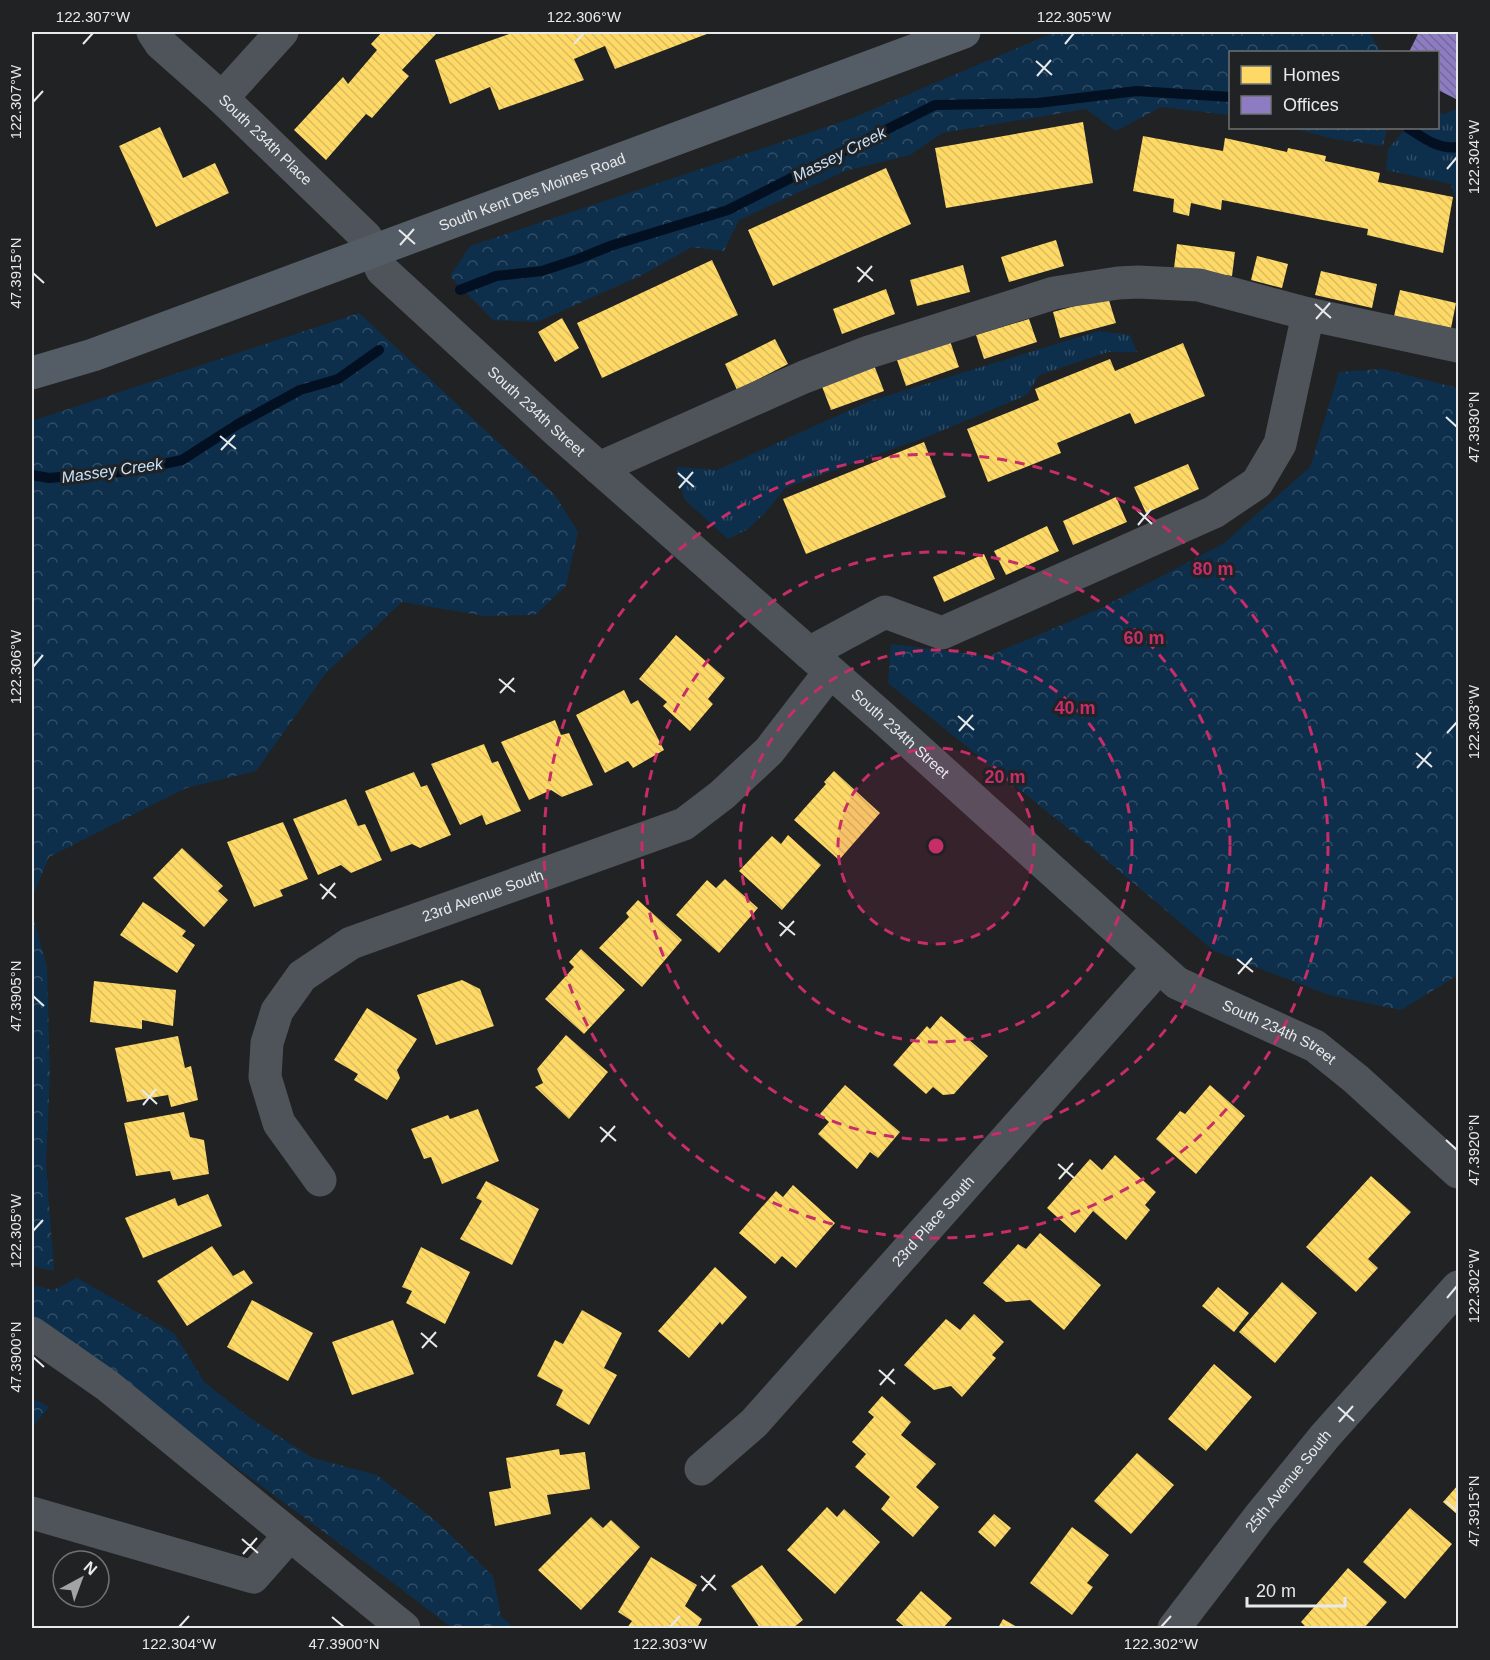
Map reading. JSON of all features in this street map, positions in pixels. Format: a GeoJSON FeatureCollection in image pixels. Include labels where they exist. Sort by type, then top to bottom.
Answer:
{"type":"FeatureCollection","features":[{"type":"Feature","properties":{"kind":"main road","name":"South Kent Des Moines Road"},"geometry":{"type":"LineString","coordinates":[[32,373],[93,355],[964,32]]}},
{"type":"Feature","properties":{"kind":"street","name":"South 234th Place"},"geometry":{"type":"LineString","coordinates":[[153,32],[161,44],[222,98],[366,237],[373,250]]}},
{"type":"Feature","properties":{"kind":"street"},"geometry":{"type":"LineString","coordinates":[[222,98],[282,32]]}},
{"type":"Feature","properties":{"kind":"street","name":"South 234th Street"},"geometry":{"type":"LineString","coordinates":[[373,250],[382,270],[599,468],[820,662],[1177,983],[1316,1046],[1458,1172]]}},
{"type":"Feature","properties":{"kind":"street"},"geometry":{"type":"LineString","coordinates":[[599,468],[804,377],[869,352],[1054,293],[1138,282],[1199,285],[1308,315],[1458,346]]}},
{"type":"Feature","properties":{"kind":"street"},"geometry":{"type":"LineString","coordinates":[[820,662],[885,612],[942,633],[1214,512],[1257,483],[1280,444],[1308,315]]}},
{"type":"Feature","properties":{"kind":"street","name":"23rd Avenue South"},"geometry":{"type":"LineString","coordinates":[[320,1180],[279,1123],[264,1077],[267,1043],[277,1011],[302,976],[351,943],[684,824],[722,795],[768,751],[820,662]]}},
{"type":"Feature","properties":{"kind":"street","name":"23rd Place South"},"geometry":{"type":"LineString","coordinates":[[701,1469],[754,1423],[1159,967]]}},
{"type":"Feature","properties":{"kind":"street","name":"25th Avenue South"},"geometry":{"type":"LineString","coordinates":[[1174,1629],[1259,1517],[1325,1436],[1458,1287]]}},
{"type":"Feature","properties":{"kind":"street"},"geometry":{"type":"LineString","coordinates":[[32,1333],[108,1386],[404,1629]]}},
{"type":"Feature","properties":{"kind":"street"},"geometry":{"type":"LineString","coordinates":[[32,1513],[254,1577],[290,1535]]}},
{"type":"Feature","properties":{"kind":"green space"},"geometry":{"type":"Polygon","coordinates":[[[1055,32],[1369,32],[1380,51],[1229,51],[1229,115],[1161,107],[1116,131],[1086,109],[942,133],[910,155],[845,171],[739,220],[724,251],[692,247],[640,276],[537,322],[493,320],[450,276],[470,246],[850,119],[1055,32]]]}},
{"type":"Feature","properties":{"kind":"green space"},"geometry":{"type":"Polygon","coordinates":[[[1458,108],[1458,207],[1451,184],[1386,170],[1388,149],[1405,129],[1439,129],[1439,110],[1443,115],[1458,108]]]}},
{"type":"Feature","properties":{"kind":"green space"},"geometry":{"type":"Polygon","coordinates":[[[1296,129],[1387,129],[1383,146],[1334,139],[1296,129]]]}},
{"type":"Feature","properties":{"kind":"green space"},"geometry":{"type":"Polygon","coordinates":[[[359,313],[555,495],[578,532],[566,586],[535,615],[485,616],[402,602],[326,673],[256,771],[186,788],[49,857],[32,898],[32,421],[359,313]]]}},
{"type":"Feature","properties":{"kind":"green space"},"geometry":{"type":"Polygon","coordinates":[[[1099,331],[1130,335],[1137,352],[1108,352],[1039,375],[1027,395],[934,434],[785,488],[766,512],[748,529],[728,539],[684,499],[676,467],[717,470],[870,401],[1099,331]]]}},
{"type":"Feature","properties":{"kind":"green space"},"geometry":{"type":"Polygon","coordinates":[[[1383,369],[1458,388],[1458,975],[1401,1010],[1329,995],[1214,951],[1086,843],[888,683],[891,644],[989,656],[1099,609],[1223,544],[1310,467],[1339,372],[1383,369]]]}},
{"type":"Feature","properties":{"kind":"green space"},"geometry":{"type":"Polygon","coordinates":[[[32,912],[47,967],[50,1074],[46,1163],[54,1271],[32,1266],[32,912]]]}},
{"type":"Feature","properties":{"kind":"green space"},"geometry":{"type":"Polygon","coordinates":[[[77,1278],[174,1333],[205,1383],[250,1418],[313,1458],[377,1475],[436,1521],[493,1576],[501,1616],[514,1628],[452,1628],[32,1317],[32,1285],[53,1290],[77,1278]]]}},
{"type":"Feature","properties":{"kind":"green space"},"geometry":{"type":"Polygon","coordinates":[[[32,1398],[49,1407],[32,1428],[32,1398]]]}},
{"type":"Feature","properties":{"kind":"building: Homes"},"geometry":{"type":"Polygon","coordinates":[[[382,32],[433,32],[436,34],[402,70],[409,76],[372,118],[366,114],[326,160],[294,130],[343,77],[348,84],[377,50],[371,44],[382,32]]]}},
{"type":"Feature","properties":{"kind":"building: Homes"},"geometry":{"type":"Polygon","coordinates":[[[515,32],[712,32],[615,69],[605,46],[574,59],[584,80],[499,110],[490,87],[450,104],[435,60],[515,32]]]}},
{"type":"Feature","properties":{"kind":"building: Homes"},"geometry":{"type":"Polygon","coordinates":[[[1083,122],[1093,183],[946,208],[935,148],[1083,122]]]}},
{"type":"Feature","properties":{"kind":"building: Homes"},"geometry":{"type":"Polygon","coordinates":[[[160,127],[183,178],[215,163],[229,193],[156,227],[119,146],[160,127]]]}},
{"type":"Feature","properties":{"kind":"building: Homes"},"geometry":{"type":"Polygon","coordinates":[[[1143,136],[1223,151],[1225,138],[1287,152],[1288,148],[1326,156],[1325,161],[1380,173],[1378,182],[1453,197],[1443,253],[1367,235],[1368,229],[1222,200],[1221,210],[1191,203],[1189,216],[1173,212],[1174,199],[1133,191],[1143,136]]]}},
{"type":"Feature","properties":{"kind":"building: Homes"},"geometry":{"type":"Polygon","coordinates":[[[886,168],[911,224],[773,286],[748,230],[886,168]]]}},
{"type":"Feature","properties":{"kind":"building: Homes"},"geometry":{"type":"Polygon","coordinates":[[[1056,240],[1064,266],[1009,282],[1001,257],[1056,240]]]}},
{"type":"Feature","properties":{"kind":"building: Homes"},"geometry":{"type":"Polygon","coordinates":[[[1177,244],[1235,252],[1232,276],[1174,268],[1177,244]]]}},
{"type":"Feature","properties":{"kind":"building: Homes"},"geometry":{"type":"Polygon","coordinates":[[[1257,256],[1288,264],[1282,288],[1251,280],[1257,256]]]}},
{"type":"Feature","properties":{"kind":"building: Homes"},"geometry":{"type":"Polygon","coordinates":[[[712,260],[738,315],[602,378],[577,323],[712,260]]]}},
{"type":"Feature","properties":{"kind":"building: Homes"},"geometry":{"type":"Polygon","coordinates":[[[963,265],[970,292],[917,306],[910,280],[963,265]]]}},
{"type":"Feature","properties":{"kind":"building: Homes"},"geometry":{"type":"Polygon","coordinates":[[[1321,271],[1377,284],[1372,308],[1315,295],[1321,271]]]}},
{"type":"Feature","properties":{"kind":"building: Homes"},"geometry":{"type":"Polygon","coordinates":[[[886,289],[895,314],[842,334],[833,309],[886,289]]]}},
{"type":"Feature","properties":{"kind":"building: Homes"},"geometry":{"type":"Polygon","coordinates":[[[1400,290],[1456,303],[1451,328],[1394,316],[1400,290]]]}},
{"type":"Feature","properties":{"kind":"building: Homes"},"geometry":{"type":"Polygon","coordinates":[[[1108,297],[1116,323],[1060,338],[1053,312],[1108,297]]]}},
{"type":"Feature","properties":{"kind":"building: Homes"},"geometry":{"type":"Polygon","coordinates":[[[562,318],[579,348],[555,362],[538,332],[562,318]]]}},
{"type":"Feature","properties":{"kind":"building: Homes"},"geometry":{"type":"Polygon","coordinates":[[[1029,319],[1037,342],[984,359],[976,335],[1029,319]]]}},
{"type":"Feature","properties":{"kind":"building: Homes"},"geometry":{"type":"Polygon","coordinates":[[[775,339],[788,364],[737,390],[725,364],[775,339]]]}},
{"type":"Feature","properties":{"kind":"building: Homes"},"geometry":{"type":"Polygon","coordinates":[[[950,341],[959,367],[906,386],[897,360],[950,341]]]}},
{"type":"Feature","properties":{"kind":"building: Homes"},"geometry":{"type":"Polygon","coordinates":[[[1183,343],[1205,396],[1135,424],[1130,413],[1057,443],[1061,453],[988,482],[967,429],[1039,400],[1035,389],[1110,359],[1115,371],[1183,343]]]}},
{"type":"Feature","properties":{"kind":"building: Homes"},"geometry":{"type":"Polygon","coordinates":[[[874,365],[884,391],[831,410],[821,384],[874,365]]]}},
{"type":"Feature","properties":{"kind":"building: Homes"},"geometry":{"type":"Polygon","coordinates":[[[924,442],[946,497],[806,554],[783,499],[924,442]]]}},
{"type":"Feature","properties":{"kind":"building: Homes"},"geometry":{"type":"Polygon","coordinates":[[[1188,464],[1199,489],[1146,513],[1134,487],[1188,464]]]}},
{"type":"Feature","properties":{"kind":"building: Homes"},"geometry":{"type":"Polygon","coordinates":[[[1116,497],[1127,522],[1073,545],[1063,521],[1116,497]]]}},
{"type":"Feature","properties":{"kind":"building: Homes"},"geometry":{"type":"Polygon","coordinates":[[[1047,526],[1059,551],[1006,575],[994,551],[1047,526]]]}},
{"type":"Feature","properties":{"kind":"building: Homes"},"geometry":{"type":"Polygon","coordinates":[[[984,554],[995,579],[944,602],[933,577],[984,554]]]}},
{"type":"Feature","properties":{"kind":"building: Homes"},"geometry":{"type":"Polygon","coordinates":[[[676,635],[725,678],[708,699],[713,704],[690,731],[663,706],[667,702],[639,679],[676,635]]]}},
{"type":"Feature","properties":{"kind":"building: Homes"},"geometry":{"type":"Polygon","coordinates":[[[624,690],[631,704],[638,700],[664,750],[633,768],[628,761],[605,773],[576,715],[624,690]]]}},
{"type":"Feature","properties":{"kind":"building: Homes"},"geometry":{"type":"Polygon","coordinates":[[[555,720],[561,735],[569,733],[593,785],[562,797],[551,790],[529,800],[501,742],[555,720]]]}},
{"type":"Feature","properties":{"kind":"building: Homes"},"geometry":{"type":"Polygon","coordinates":[[[484,744],[492,763],[498,761],[521,811],[486,825],[482,815],[460,825],[431,764],[484,744]]]}},
{"type":"Feature","properties":{"kind":"building: Homes"},"geometry":{"type":"Polygon","coordinates":[[[834,771],[880,813],[839,860],[794,820],[826,784],[824,782],[834,771]]]}},
{"type":"Feature","properties":{"kind":"building: Homes"},"geometry":{"type":"Polygon","coordinates":[[[414,772],[421,787],[427,785],[451,835],[420,848],[412,844],[391,852],[365,791],[414,772]]]}},
{"type":"Feature","properties":{"kind":"building: Homes"},"geometry":{"type":"Polygon","coordinates":[[[346,799],[358,826],[365,824],[382,860],[351,873],[341,865],[318,875],[293,819],[346,799]]]}},
{"type":"Feature","properties":{"kind":"building: Homes"},"geometry":{"type":"Polygon","coordinates":[[[283,822],[308,879],[280,890],[283,896],[254,907],[227,842],[283,822]]]}},
{"type":"Feature","properties":{"kind":"building: Homes"},"geometry":{"type":"Polygon","coordinates":[[[788,835],[821,865],[782,910],[739,871],[772,836],[781,844],[788,835]]]}},
{"type":"Feature","properties":{"kind":"building: Homes"},"geometry":{"type":"Polygon","coordinates":[[[182,848],[223,886],[218,891],[228,900],[204,927],[153,878],[182,848]]]}},
{"type":"Feature","properties":{"kind":"building: Homes"},"geometry":{"type":"Polygon","coordinates":[[[725,879],[758,908],[719,953],[676,915],[707,880],[716,888],[725,879]]]}},
{"type":"Feature","properties":{"kind":"building: Homes"},"geometry":{"type":"Polygon","coordinates":[[[638,900],[682,940],[642,987],[599,948],[629,917],[626,913],[638,900]]]}},
{"type":"Feature","properties":{"kind":"building: Homes"},"geometry":{"type":"Polygon","coordinates":[[[143,902],[186,931],[182,936],[195,945],[177,973],[120,935],[143,902]]]}},
{"type":"Feature","properties":{"kind":"building: Homes"},"geometry":{"type":"Polygon","coordinates":[[[581,949],[625,990],[584,1034],[545,999],[574,967],[569,962],[581,949]]]}},
{"type":"Feature","properties":{"kind":"building: Homes"},"geometry":{"type":"Polygon","coordinates":[[[462,980],[480,989],[494,1026],[436,1045],[417,995],[462,980]]]}},
{"type":"Feature","properties":{"kind":"building: Homes"},"geometry":{"type":"Polygon","coordinates":[[[94,981],[176,990],[173,1026],[142,1020],[142,1029],[90,1022],[94,981]]]}},
{"type":"Feature","properties":{"kind":"building: Homes"},"geometry":{"type":"Polygon","coordinates":[[[367,1008],[417,1039],[397,1070],[400,1078],[387,1100],[354,1080],[358,1074],[334,1060],[367,1008]]]}},
{"type":"Feature","properties":{"kind":"building: Homes"},"geometry":{"type":"Polygon","coordinates":[[[941,1016],[988,1056],[954,1094],[943,1095],[933,1087],[926,1094],[893,1065],[927,1026],[930,1029],[941,1016]]]}},
{"type":"Feature","properties":{"kind":"building: Homes"},"geometry":{"type":"Polygon","coordinates":[[[566,1035],[608,1072],[569,1119],[535,1087],[543,1083],[537,1069],[566,1035]]]}},
{"type":"Feature","properties":{"kind":"building: Homes"},"geometry":{"type":"Polygon","coordinates":[[[178,1036],[185,1068],[191,1066],[198,1100],[171,1107],[168,1095],[127,1102],[115,1048],[178,1036]]]}},
{"type":"Feature","properties":{"kind":"building: Homes"},"geometry":{"type":"Polygon","coordinates":[[[845,1085],[900,1132],[878,1158],[870,1152],[857,1169],[818,1134],[829,1122],[820,1114],[845,1085]]]}},
{"type":"Feature","properties":{"kind":"building: Homes"},"geometry":{"type":"Polygon","coordinates":[[[1210,1085],[1245,1116],[1196,1174],[1156,1139],[1180,1111],[1185,1114],[1210,1085]]]}},
{"type":"Feature","properties":{"kind":"building: Homes"},"geometry":{"type":"Polygon","coordinates":[[[478,1109],[499,1161],[442,1184],[431,1157],[424,1159],[411,1129],[448,1115],[450,1119],[478,1109]]]}},
{"type":"Feature","properties":{"kind":"building: Homes"},"geometry":{"type":"Polygon","coordinates":[[[184,1112],[190,1137],[204,1140],[209,1174],[173,1180],[170,1171],[136,1176],[124,1123],[184,1112]]]}},
{"type":"Feature","properties":{"kind":"building: Homes"},"geometry":{"type":"Polygon","coordinates":[[[1115,1155],[1156,1192],[1145,1205],[1150,1210],[1126,1240],[1093,1211],[1075,1233],[1047,1208],[1090,1159],[1102,1170],[1115,1155]]]}},
{"type":"Feature","properties":{"kind":"building: Homes"},"geometry":{"type":"Polygon","coordinates":[[[1371,1176],[1411,1212],[1368,1259],[1378,1268],[1356,1292],[1306,1247],[1371,1176]]]}},
{"type":"Feature","properties":{"kind":"building: Homes"},"geometry":{"type":"Polygon","coordinates":[[[486,1181],[539,1209],[512,1265],[460,1239],[482,1201],[476,1198],[486,1181]]]}},
{"type":"Feature","properties":{"kind":"building: Homes"},"geometry":{"type":"Polygon","coordinates":[[[793,1185],[835,1223],[796,1268],[782,1256],[775,1264],[739,1233],[776,1191],[783,1197],[793,1185]]]}},
{"type":"Feature","properties":{"kind":"building: Homes"},"geometry":{"type":"Polygon","coordinates":[[[208,1194],[222,1226],[143,1258],[125,1218],[175,1198],[178,1206],[208,1194]]]}},
{"type":"Feature","properties":{"kind":"building: Homes"},"geometry":{"type":"Polygon","coordinates":[[[1040,1233],[1101,1285],[1064,1330],[1030,1300],[1006,1302],[983,1283],[1018,1244],[1026,1249],[1040,1233]]]}},
{"type":"Feature","properties":{"kind":"building: Homes"},"geometry":{"type":"Polygon","coordinates":[[[212,1246],[233,1276],[244,1270],[253,1283],[187,1326],[157,1281],[212,1246]]]}},
{"type":"Feature","properties":{"kind":"building: Homes"},"geometry":{"type":"Polygon","coordinates":[[[421,1247],[470,1272],[445,1324],[406,1303],[412,1291],[402,1287],[421,1247]]]}},
{"type":"Feature","properties":{"kind":"building: Homes"},"geometry":{"type":"Polygon","coordinates":[[[715,1267],[747,1297],[722,1325],[720,1322],[689,1358],[658,1331],[715,1267]]]}},
{"type":"Feature","properties":{"kind":"building: Homes"},"geometry":{"type":"Polygon","coordinates":[[[1282,1282],[1317,1313],[1275,1363],[1239,1332],[1282,1282]]]}},
{"type":"Feature","properties":{"kind":"building: Homes"},"geometry":{"type":"Polygon","coordinates":[[[1218,1287],[1249,1313],[1234,1332],[1202,1306],[1218,1287]]]}},
{"type":"Feature","properties":{"kind":"building: Homes"},"geometry":{"type":"Polygon","coordinates":[[[252,1300],[313,1333],[288,1381],[227,1347],[252,1300]]]}},
{"type":"Feature","properties":{"kind":"building: Homes"},"geometry":{"type":"Polygon","coordinates":[[[582,1310],[622,1333],[604,1368],[617,1375],[589,1425],[556,1405],[563,1390],[537,1376],[555,1340],[563,1344],[582,1310]]]}},
{"type":"Feature","properties":{"kind":"building: Homes"},"geometry":{"type":"Polygon","coordinates":[[[974,1314],[1004,1342],[992,1355],[996,1358],[962,1397],[951,1386],[934,1390],[904,1365],[946,1319],[960,1330],[974,1314]]]}},
{"type":"Feature","properties":{"kind":"building: Homes"},"geometry":{"type":"Polygon","coordinates":[[[393,1320],[414,1374],[352,1395],[332,1342],[393,1320]]]}},
{"type":"Feature","properties":{"kind":"building: Homes"},"geometry":{"type":"Polygon","coordinates":[[[1214,1364],[1252,1397],[1206,1451],[1168,1419],[1214,1364]]]}},
{"type":"Feature","properties":{"kind":"building: Homes"},"geometry":{"type":"Polygon","coordinates":[[[882,1396],[911,1422],[901,1435],[936,1464],[916,1487],[939,1507],[913,1537],[881,1509],[890,1497],[855,1467],[866,1454],[852,1442],[874,1417],[868,1412],[882,1396]]]}},
{"type":"Feature","properties":{"kind":"building: Homes"},"geometry":{"type":"Polygon","coordinates":[[[559,1449],[560,1455],[585,1452],[590,1489],[547,1495],[551,1514],[495,1526],[489,1492],[511,1488],[506,1458],[559,1449]]]}},
{"type":"Feature","properties":{"kind":"building: Homes"},"geometry":{"type":"Polygon","coordinates":[[[1137,1453],[1174,1485],[1131,1534],[1094,1501],[1137,1453]]]}},
{"type":"Feature","properties":{"kind":"building: Homes"},"geometry":{"type":"Polygon","coordinates":[[[1458,1485],[1458,1515],[1443,1502],[1458,1485]]]}},
{"type":"Feature","properties":{"kind":"building: Homes"},"geometry":{"type":"Polygon","coordinates":[[[827,1507],[837,1517],[844,1509],[880,1542],[835,1594],[787,1550],[827,1507]]]}},
{"type":"Feature","properties":{"kind":"building: Homes"},"geometry":{"type":"Polygon","coordinates":[[[1410,1508],[1452,1544],[1405,1599],[1363,1562],[1410,1508]]]}},
{"type":"Feature","properties":{"kind":"building: Homes"},"geometry":{"type":"Polygon","coordinates":[[[994,1514],[1011,1528],[995,1547],[978,1532],[994,1514]]]}},
{"type":"Feature","properties":{"kind":"building: Homes"},"geometry":{"type":"Polygon","coordinates":[[[591,1517],[603,1528],[611,1520],[640,1547],[581,1610],[538,1570],[591,1517]]]}},
{"type":"Feature","properties":{"kind":"building: Homes"},"geometry":{"type":"Polygon","coordinates":[[[1072,1527],[1109,1555],[1087,1583],[1093,1587],[1072,1615],[1030,1583],[1072,1527]]]}},
{"type":"Feature","properties":{"kind":"building: Homes"},"geometry":{"type":"Polygon","coordinates":[[[651,1557],[697,1585],[685,1606],[702,1619],[697,1628],[627,1628],[632,1621],[618,1612],[651,1557]]]}},
{"type":"Feature","properties":{"kind":"building: Homes"},"geometry":{"type":"Polygon","coordinates":[[[762,1565],[803,1620],[793,1628],[760,1628],[731,1586],[762,1565]]]}},
{"type":"Feature","properties":{"kind":"building: Homes"},"geometry":{"type":"Polygon","coordinates":[[[1348,1568],[1387,1602],[1364,1628],[1305,1628],[1301,1622],[1348,1568]]]}},
{"type":"Feature","properties":{"kind":"building: Homes"},"geometry":{"type":"Polygon","coordinates":[[[921,1591],[952,1618],[943,1628],[906,1628],[896,1620],[921,1591]]]}},
{"type":"Feature","properties":{"kind":"building: Homes"},"geometry":{"type":"Polygon","coordinates":[[[1003,1619],[1019,1628],[998,1628],[1003,1619]]]}},
{"type":"Feature","properties":{"kind":"building: Offices"},"geometry":{"type":"Polygon","coordinates":[[[1419,32],[1458,32],[1458,100],[1439,90],[1439,51],[1410,51],[1419,32]]]}},
{"type":"Feature","properties":{"kind":"waterway","name":"Massey Creek"},"geometry":{"type":"LineString","coordinates":[[460,290],[496,276],[542,271],[613,245],[728,210],[935,105],[1038,103],[1137,91],[1229,97]]}},
{"type":"Feature","properties":{"kind":"waterway","name":"Massey Creek"},"geometry":{"type":"LineString","coordinates":[[1410,129],[1438,145],[1458,147]]}},
{"type":"Feature","properties":{"kind":"waterway","name":"Massey Creek"},"geometry":{"type":"LineString","coordinates":[[32,475],[49,478],[131,471],[182,460],[238,424],[300,390],[338,379],[379,350]]}}]}
